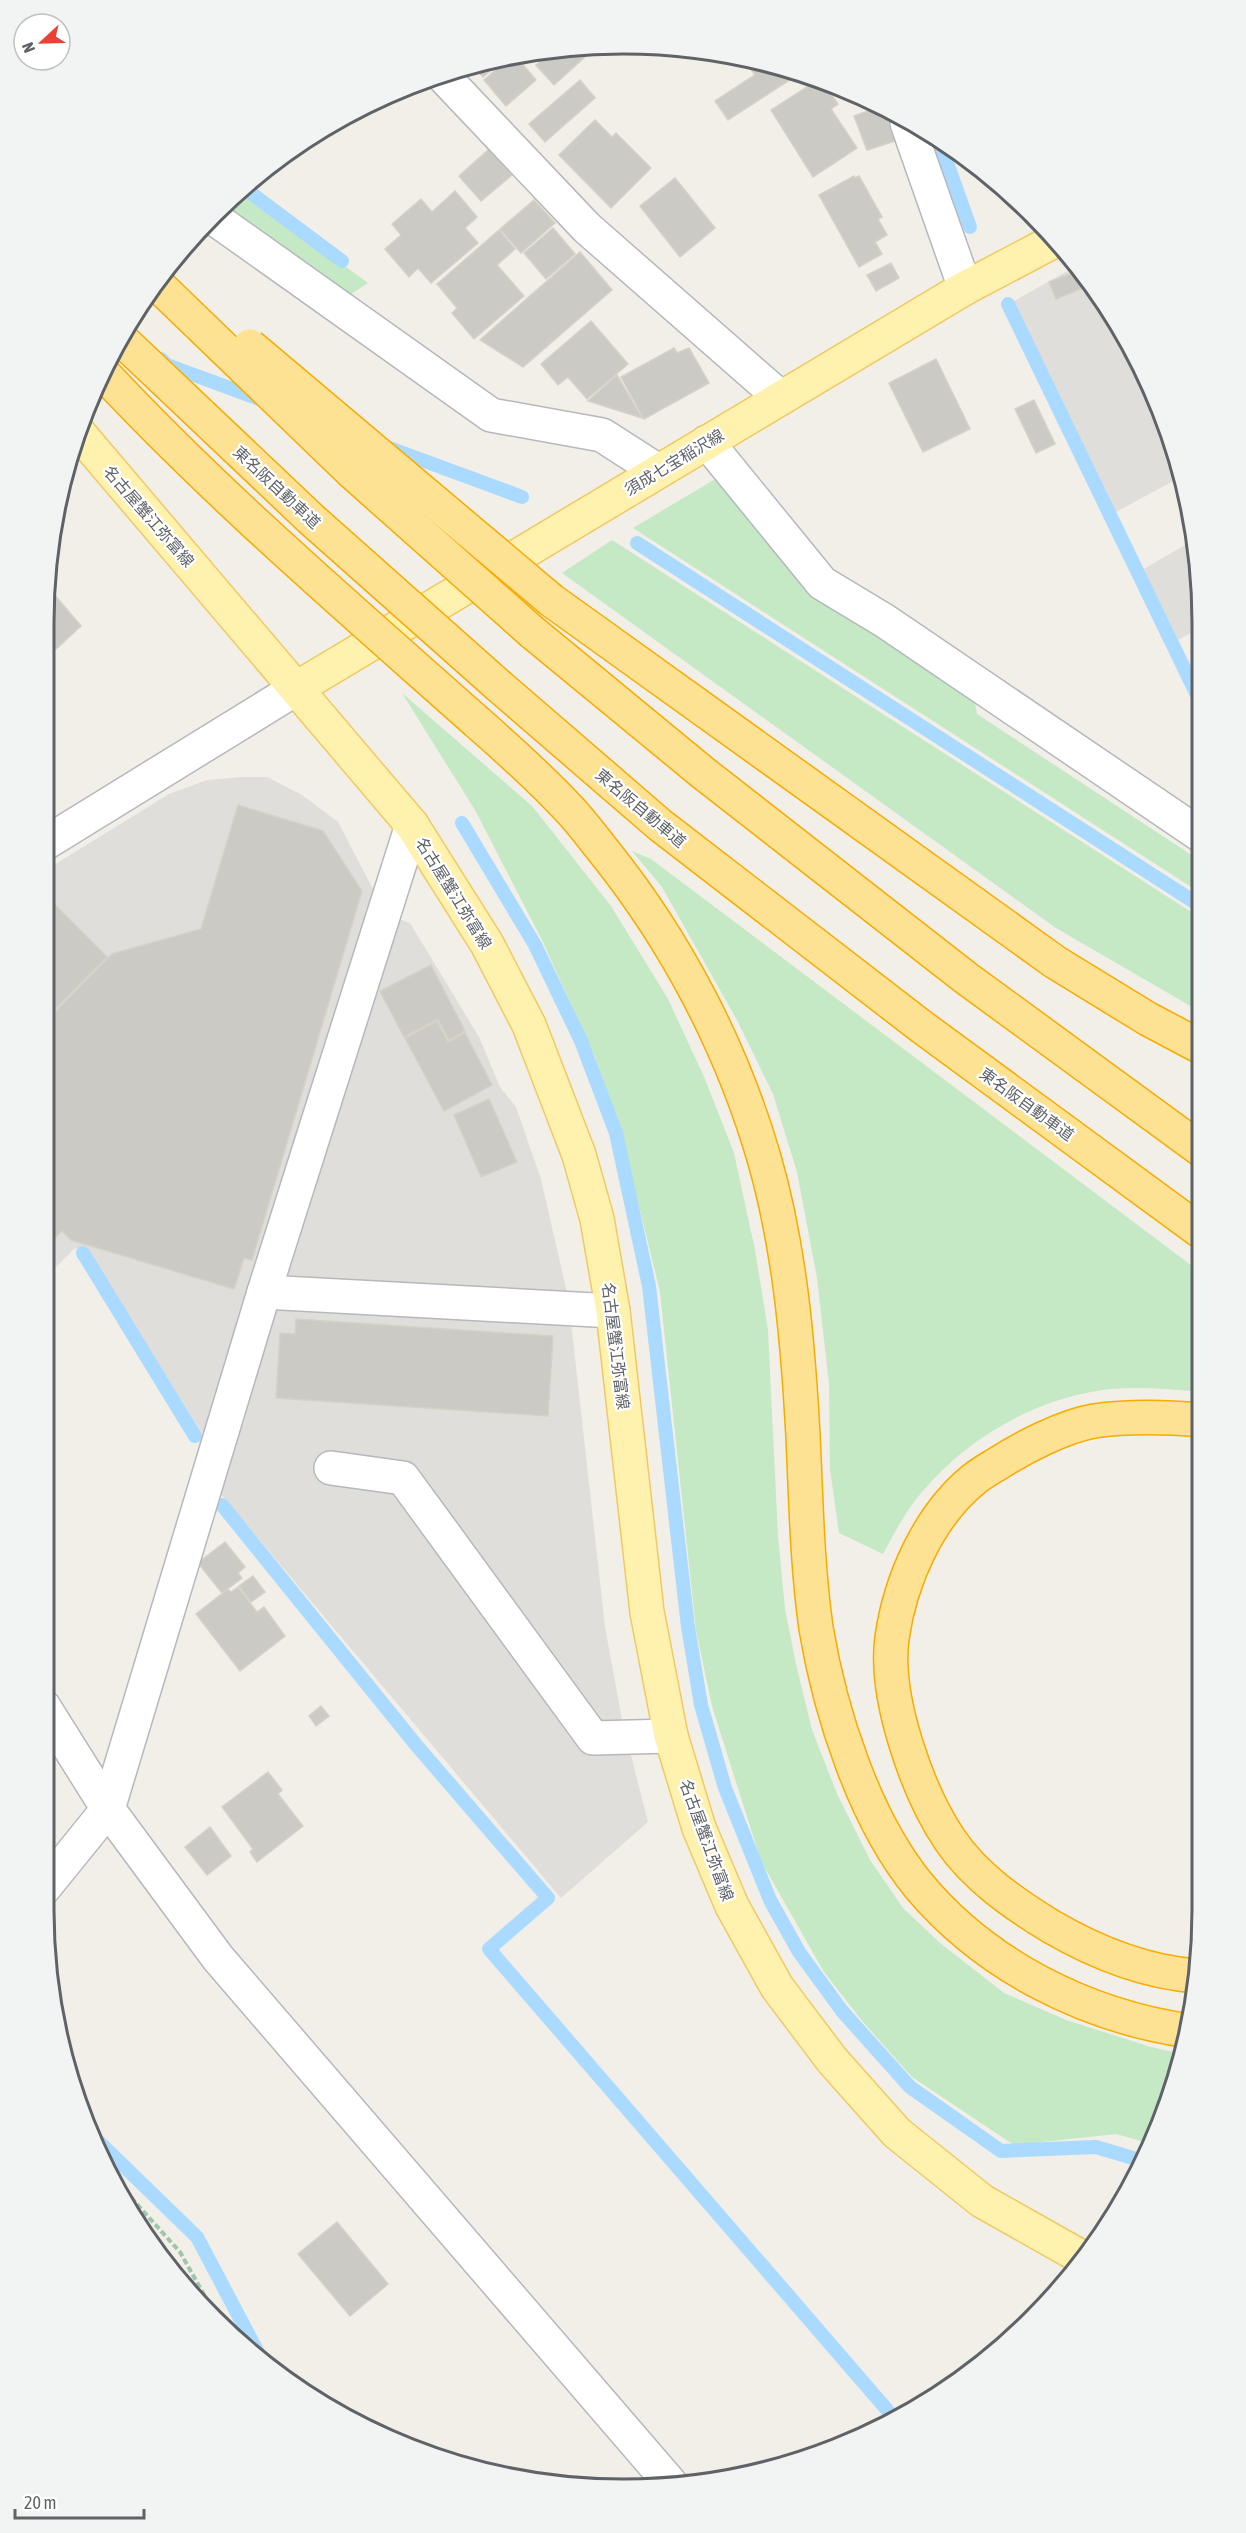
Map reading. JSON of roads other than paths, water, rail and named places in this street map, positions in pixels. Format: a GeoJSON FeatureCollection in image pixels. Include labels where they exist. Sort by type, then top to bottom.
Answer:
{"type":"FeatureCollection","features":[{"type":"Feature","properties":{"kind":"highway"},"geometry":{"type":"LineString","coordinates":[[171,279],[551,600],[1055,962],[1148,1019],[1192,1042]]}},
{"type":"Feature","properties":{"kind":"highway"},"geometry":{"type":"LineString","coordinates":[[163,290],[353,473],[532,632],[702,772],[966,978],[1192,1143]]}},
{"type":"Feature","properties":{"kind":"highway","name":"東名阪自動車道"},"geometry":{"type":"LineString","coordinates":[[127,344],[311,519],[660,825],[922,1027],[1192,1225]]}},
{"type":"Feature","properties":{"kind":"highway"},"geometry":{"type":"LineString","coordinates":[[109,379],[307,571],[477,722],[573,813],[621,873],[667,939],[708,1013],[739,1084],[764,1158],[783,1240],[794,1324],[803,1431],[809,1561],[817,1629],[829,1689],[845,1744],[866,1796],[889,1841],[917,1883],[949,1918],[986,1949],[1026,1975],[1069,1996],[1123,2016],[1179,2029]]}},
{"type":"Feature","properties":{"kind":"highway"},"geometry":{"type":"LineString","coordinates":[[1188,1974],[1132,1963],[1071,1939],[1024,1910],[986,1881],[950,1841],[921,1784],[906,1746],[893,1693],[892,1640],[902,1589],[922,1546],[946,1510],[973,1480],[1013,1454],[1092,1421],[1192,1419]]}},
{"type":"Feature","properties":{"kind":"main road","name":"須成七宝稲沢線"},"geometry":{"type":"LineString","coordinates":[[297,688],[965,288],[1048,244]]}},
{"type":"Feature","properties":{"kind":"main road","name":"名古屋蟹江弥富線"},"geometry":{"type":"LineString","coordinates":[[84,439],[412,825],[487,944],[529,1025],[579,1155],[597,1219],[613,1311],[648,1612],[671,1736],[699,1828],[732,1906],[777,1987],[832,2060],[897,2133],[982,2200],[1076,2254]]}},
{"type":"Feature","properties":{"kind":"street"},"geometry":{"type":"LineString","coordinates":[[448,82],[587,228],[781,398]]}},
{"type":"Feature","properties":{"kind":"street"},"geometry":{"type":"LineString","coordinates":[[910,131],[965,288]]}},
{"type":"Feature","properties":{"kind":"street"},"geometry":{"type":"LineString","coordinates":[[220,222],[491,415],[602,435],[658,471]]}},
{"type":"Feature","properties":{"kind":"street"},"geometry":{"type":"LineString","coordinates":[[707,442],[822,583],[885,621],[1192,830]]}},
{"type":"Feature","properties":{"kind":"street"},"geometry":{"type":"LineString","coordinates":[[54,838],[297,688]]}},
{"type":"Feature","properties":{"kind":"street"},"geometry":{"type":"LineString","coordinates":[[54,1876],[108,1809],[264,1292],[412,825]]}},
{"type":"Feature","properties":{"kind":"street"},"geometry":{"type":"LineString","coordinates":[[264,1292],[613,1311]]}},
{"type":"Feature","properties":{"kind":"street"},"geometry":{"type":"LineString","coordinates":[[331,1468],[403,1478],[593,1738],[671,1736]]}},
{"type":"Feature","properties":{"kind":"street"},"geometry":{"type":"LineString","coordinates":[[54,1723],[108,1809],[218,1958],[665,2477]]}},
{"type":"Feature","properties":{"kind":"waterway"},"geometry":{"type":"LineString","coordinates":[[944,153],[970,227]]}},
{"type":"Feature","properties":{"kind":"waterway"},"geometry":{"type":"LineString","coordinates":[[251,193],[342,261]]}},
{"type":"Feature","properties":{"kind":"waterway"},"geometry":{"type":"LineString","coordinates":[[1008,304],[1192,685]]}},
{"type":"Feature","properties":{"kind":"waterway"},"geometry":{"type":"LineString","coordinates":[[161,359],[167,365],[265,401]]}},
{"type":"Feature","properties":{"kind":"waterway"},"geometry":{"type":"LineString","coordinates":[[384,446],[522,497]]}},
{"type":"Feature","properties":{"kind":"waterway"},"geometry":{"type":"LineString","coordinates":[[637,543],[1192,900]]}},
{"type":"Feature","properties":{"kind":"waterway"},"geometry":{"type":"LineString","coordinates":[[462,823],[535,945],[581,1041],[616,1133],[649,1286],[688,1627],[701,1705],[725,1788],[770,1900],[799,1952],[842,2011],[910,2087],[1001,2151],[1096,2147],[1135,2159]]}},
{"type":"Feature","properties":{"kind":"waterway"},"geometry":{"type":"LineString","coordinates":[[83,1253],[195,1436]]}},
{"type":"Feature","properties":{"kind":"waterway"},"geometry":{"type":"LineString","coordinates":[[222,1505],[417,1746],[548,1898],[489,1949],[889,2413]]}},
{"type":"Feature","properties":{"kind":"waterway"},"geometry":{"type":"LineString","coordinates":[[107,2150],[197,2237],[252,2341]]}}]}
